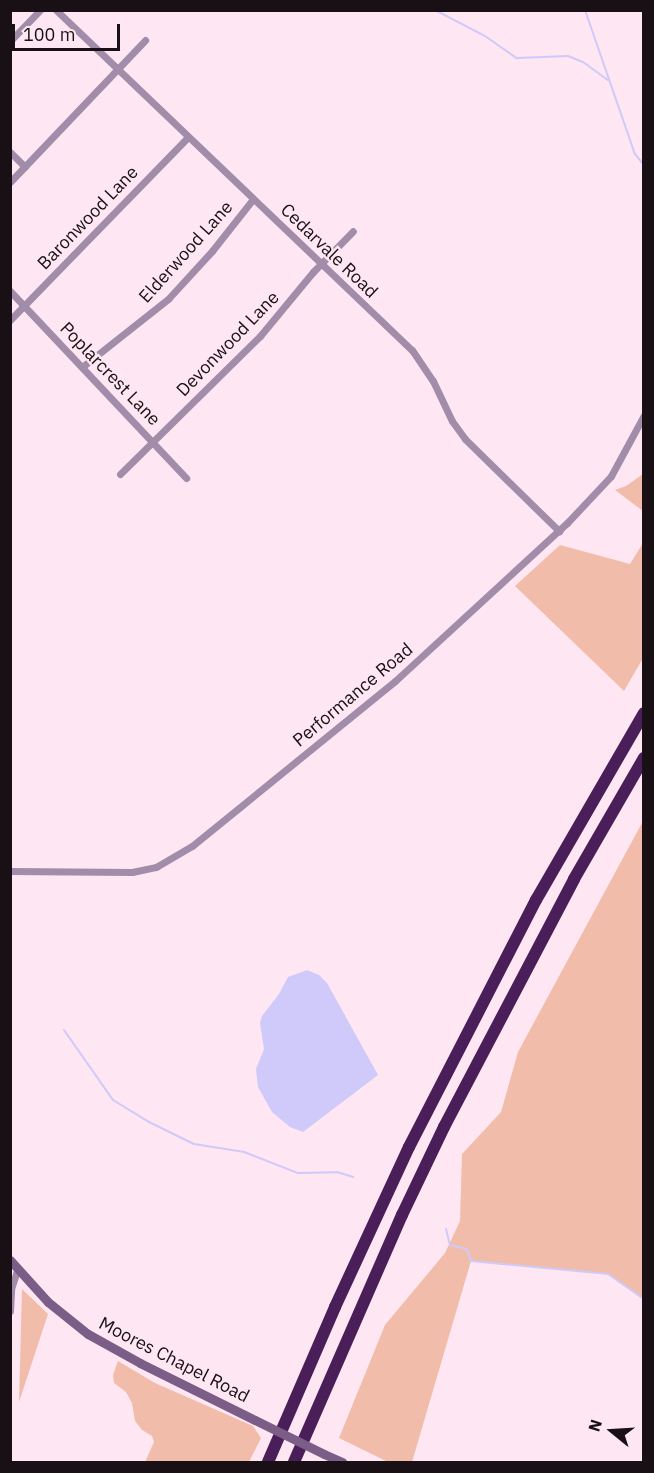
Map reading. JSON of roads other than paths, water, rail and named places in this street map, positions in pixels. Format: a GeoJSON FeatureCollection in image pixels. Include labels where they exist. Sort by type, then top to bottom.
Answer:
{"type":"FeatureCollection","features":[{"type":"Feature","properties":{"kind":"highway"},"geometry":{"type":"LineString","coordinates":[[268,1462],[334,1307],[414,1137],[536,900],[644,713]]}},
{"type":"Feature","properties":{"kind":"highway"},"geometry":{"type":"LineString","coordinates":[[294,1462],[402,1215],[444,1127],[574,879],[644,758]]}},
{"type":"Feature","properties":{"kind":"main road","name":"Moores Chapel Road"},"geometry":{"type":"LineString","coordinates":[[10,1260],[17,1270],[66,1318],[100,1342],[342,1462]]}},
{"type":"Feature","properties":{"kind":"street"},"geometry":{"type":"LineString","coordinates":[[10,41],[40,10]]}},
{"type":"Feature","properties":{"kind":"street","name":"Cedarvale Road"},"geometry":{"type":"LineString","coordinates":[[56,10],[412,350],[433,381],[452,421],[465,439],[559,531]]}},
{"type":"Feature","properties":{"kind":"street"},"geometry":{"type":"LineString","coordinates":[[10,182],[145,40]]}},
{"type":"Feature","properties":{"kind":"street","name":"Baronwood Lane"},"geometry":{"type":"LineString","coordinates":[[10,320],[188,137]]}},
{"type":"Feature","properties":{"kind":"street"},"geometry":{"type":"LineString","coordinates":[[10,152],[25,166]]}},
{"type":"Feature","properties":{"kind":"street","name":"Elderwood Lane"},"geometry":{"type":"LineString","coordinates":[[82,368],[168,299],[213,251],[253,199]]}},
{"type":"Feature","properties":{"kind":"street","name":"Devonwood Lane"},"geometry":{"type":"LineString","coordinates":[[120,474],[260,336],[320,264],[353,231]]}},
{"type":"Feature","properties":{"kind":"street","name":"Poplarcrest Lane"},"geometry":{"type":"LineString","coordinates":[[10,291],[153,439],[186,478]]}},
{"type":"Feature","properties":{"kind":"street","name":"Performance Road"},"geometry":{"type":"LineString","coordinates":[[10,871],[132,872],[156,867],[181,854],[235,813],[395,681],[559,531],[611,476],[644,415]]}},
{"type":"Feature","properties":{"kind":"street"},"geometry":{"type":"LineString","coordinates":[[10,1311],[11,1289],[17,1270]]}},
{"type":"Feature","properties":{"kind":"waterway"},"geometry":{"type":"LineString","coordinates":[[435,10],[485,36],[517,58],[568,56],[583,62],[608,80]]}},
{"type":"Feature","properties":{"kind":"waterway"},"geometry":{"type":"LineString","coordinates":[[585,10],[635,154],[644,165]]}},
{"type":"Feature","properties":{"kind":"waterway"},"geometry":{"type":"LineString","coordinates":[[64,1030],[113,1100],[149,1122],[194,1144],[244,1152],[298,1173],[337,1172],[353,1177]]}},
{"type":"Feature","properties":{"kind":"waterway"},"geometry":{"type":"LineString","coordinates":[[446,1229],[450,1245],[467,1249],[471,1261],[608,1274],[644,1299]]}}]}
